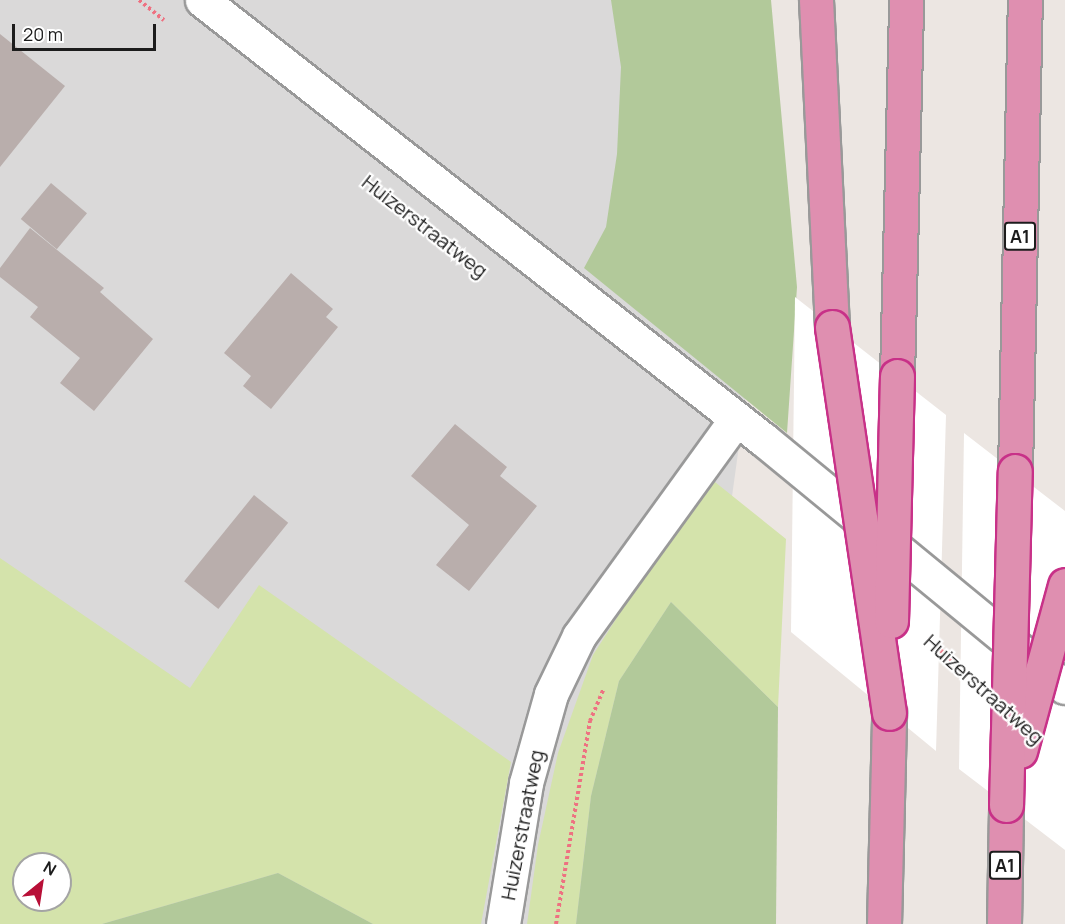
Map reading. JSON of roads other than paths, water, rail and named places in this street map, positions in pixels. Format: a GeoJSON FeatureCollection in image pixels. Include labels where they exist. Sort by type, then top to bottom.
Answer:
{"type":"FeatureCollection","features":[{"type":"Feature","properties":{"kind":"highway"},"geometry":{"type":"LineString","coordinates":[[816,0],[832,327],[889,712]]}},
{"type":"Feature","properties":{"kind":"highway"},"geometry":{"type":"LineString","coordinates":[[885,924],[906,0]]}},
{"type":"Feature","properties":{"kind":"highway","name":"A1"},"geometry":{"type":"LineString","coordinates":[[1004,924],[1025,0]]}},
{"type":"Feature","properties":{"kind":"highway","name":"A1"},"geometry":{"type":"LineString","coordinates":[[1006,805],[1065,585]]}},
{"type":"Feature","properties":{"kind":"street"},"geometry":{"type":"LineString","coordinates":[[202,0],[736,418],[1065,687]]}},
{"type":"Feature","properties":{"kind":"street","name":"Huizerstraatweg"},"geometry":{"type":"LineString","coordinates":[[503,924],[526,783],[556,684],[579,636],[736,418]]}}]}
